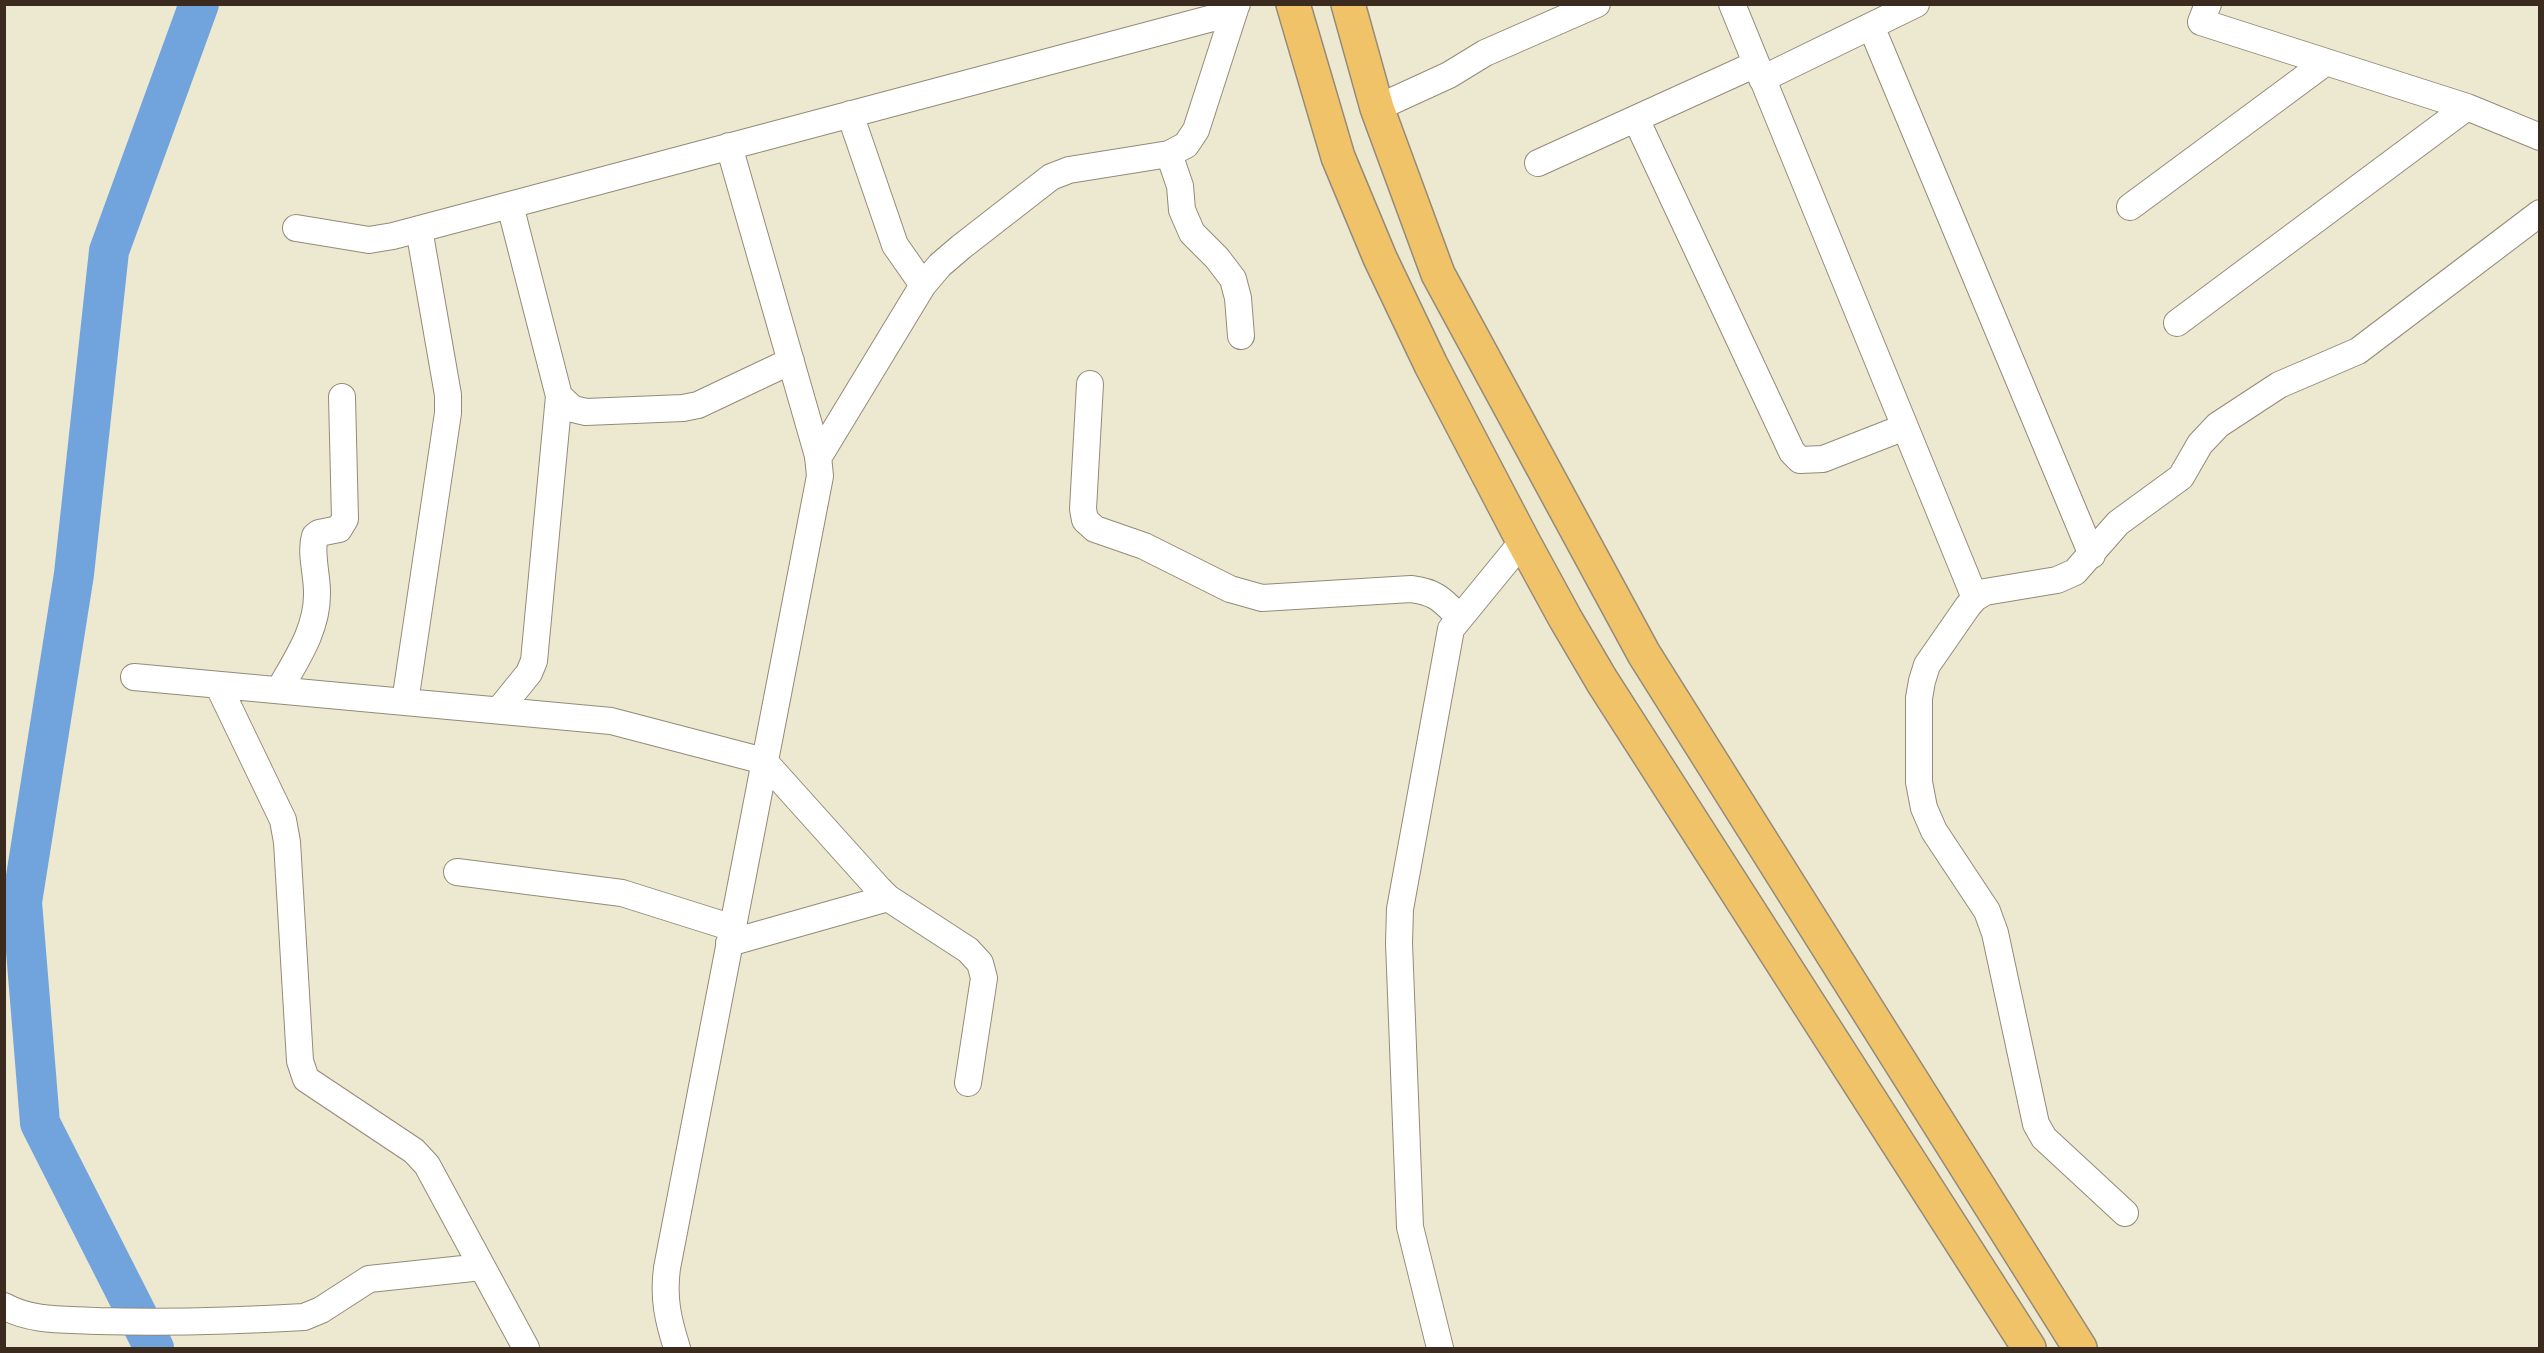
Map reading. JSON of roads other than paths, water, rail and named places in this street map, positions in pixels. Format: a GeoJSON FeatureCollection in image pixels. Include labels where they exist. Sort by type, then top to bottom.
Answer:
{"type":"FeatureCollection","features":[{"type":"Feature","properties":{"kind":"highway"},"geometry":{"type":"LineString","coordinates":[[1293,4],[1338,157],[1380,258],[1431,365],[1565,618],[1602,681],[2029,1348]]}},
{"type":"Feature","properties":{"kind":"highway"},"geometry":{"type":"LineString","coordinates":[[1348,4],[1377,108],[1438,274],[1644,654],[2080,1348]]}},
{"type":"Feature","properties":{"kind":"street"},"geometry":{"type":"LineString","coordinates":[[1377,108],[1449,75],[1485,53],[1598,4]]}},
{"type":"Feature","properties":{"kind":"street"},"geometry":{"type":"LineString","coordinates":[[1732,4],[1975,598]]}},
{"type":"Feature","properties":{"kind":"street"},"geometry":{"type":"LineString","coordinates":[[1538,163],[1636,119],[1871,27],[1916,4]]}},
{"type":"Feature","properties":{"kind":"street"},"geometry":{"type":"LineString","coordinates":[[2208,4],[2201,22],[2467,107],[2540,137]]}},
{"type":"Feature","properties":{"kind":"street"},"geometry":{"type":"LineString","coordinates":[[296,228],[369,240],[419,229],[1224,15],[1237,5]]}},
{"type":"Feature","properties":{"kind":"street"},"geometry":{"type":"LineString","coordinates":[[818,458],[923,285],[940,265],[961,247],[1051,177],[1069,170],[1169,154],[1186,145],[1196,130],[1237,5]]}},
{"type":"Feature","properties":{"kind":"street"},"geometry":{"type":"LineString","coordinates":[[1871,27],[2092,555]]}},
{"type":"Feature","properties":{"kind":"street"},"geometry":{"type":"LineString","coordinates":[[2130,207],[2326,62]]}},
{"type":"Feature","properties":{"kind":"street"},"geometry":{"type":"LineString","coordinates":[[2177,323],[2467,107]]}},
{"type":"Feature","properties":{"kind":"street"},"geometry":{"type":"LineString","coordinates":[[850,114],[895,245],[923,285]]}},
{"type":"Feature","properties":{"kind":"street"},"geometry":{"type":"LineString","coordinates":[[1636,119],[1792,452],[1800,460],[1823,459],[1905,427]]}},
{"type":"Feature","properties":{"kind":"street"},"geometry":{"type":"LineString","coordinates":[[677,1348],[665,1311],[664,1290],[819,476],[818,458],[729,147]]}},
{"type":"Feature","properties":{"kind":"street"},"geometry":{"type":"LineString","coordinates":[[1169,154],[1180,186],[1182,210],[1192,233],[1217,258],[1233,279],[1238,298],[1241,336]]}},
{"type":"Feature","properties":{"kind":"street"},"geometry":{"type":"LineString","coordinates":[[499,710],[529,673],[534,661],[559,396],[510,205]]}},
{"type":"Feature","properties":{"kind":"street"},"geometry":{"type":"LineString","coordinates":[[2125,1213],[2044,1138],[2036,1124],[1995,933],[1987,911],[1934,831],[1924,808],[1919,782],[1919,698],[1928,665],[1975,598],[1996,588],[2067,577],[2082,567],[2118,523],[2181,477],[2200,444],[2218,424],[2279,385],[2358,351],[2540,213]]}},
{"type":"Feature","properties":{"kind":"street"},"geometry":{"type":"LineString","coordinates":[[405,702],[448,413],[448,395],[419,229]]}},
{"type":"Feature","properties":{"kind":"street"},"geometry":{"type":"LineString","coordinates":[[559,396],[573,409],[585,412],[683,408],[698,405],[791,361]]}},
{"type":"Feature","properties":{"kind":"street"},"geometry":{"type":"LineString","coordinates":[[1090,384],[1083,509],[1085,520],[1095,528],[1143,546],[1230,588],[1262,598],[1412,589],[1427,591],[1438,596],[1460,618]]}},
{"type":"Feature","properties":{"kind":"street"},"geometry":{"type":"LineString","coordinates":[[279,690],[307,640],[312,626],[318,593],[315,536],[339,528],[345,519],[342,397]]}},
{"type":"Feature","properties":{"kind":"street"},"geometry":{"type":"LineString","coordinates":[[1440,1348],[1410,1227],[1398,927],[1446,645],[1451,629],[1523,541]]}},
{"type":"Feature","properties":{"kind":"street"},"geometry":{"type":"LineString","coordinates":[[134,677],[611,721],[764,761],[888,898],[968,950],[980,963],[984,978],[968,1083]]}},
{"type":"Feature","properties":{"kind":"street"},"geometry":{"type":"LineString","coordinates":[[218,685],[283,820],[287,842],[300,1062],[306,1079],[414,1151],[427,1166],[526,1348]]}},
{"type":"Feature","properties":{"kind":"street"},"geometry":{"type":"LineString","coordinates":[[457,872],[622,893],[731,936],[888,898]]}},
{"type":"Feature","properties":{"kind":"street"},"geometry":{"type":"LineString","coordinates":[[4,1306],[14,1311],[48,1319],[156,1323],[304,1317],[321,1310],[369,1279],[482,1267]]}},
{"type":"Feature","properties":{"kind":"waterway"},"geometry":{"type":"LineString","coordinates":[[154,1348],[40,1123],[22,902],[74,574],[109,251],[199,4]]}}]}
